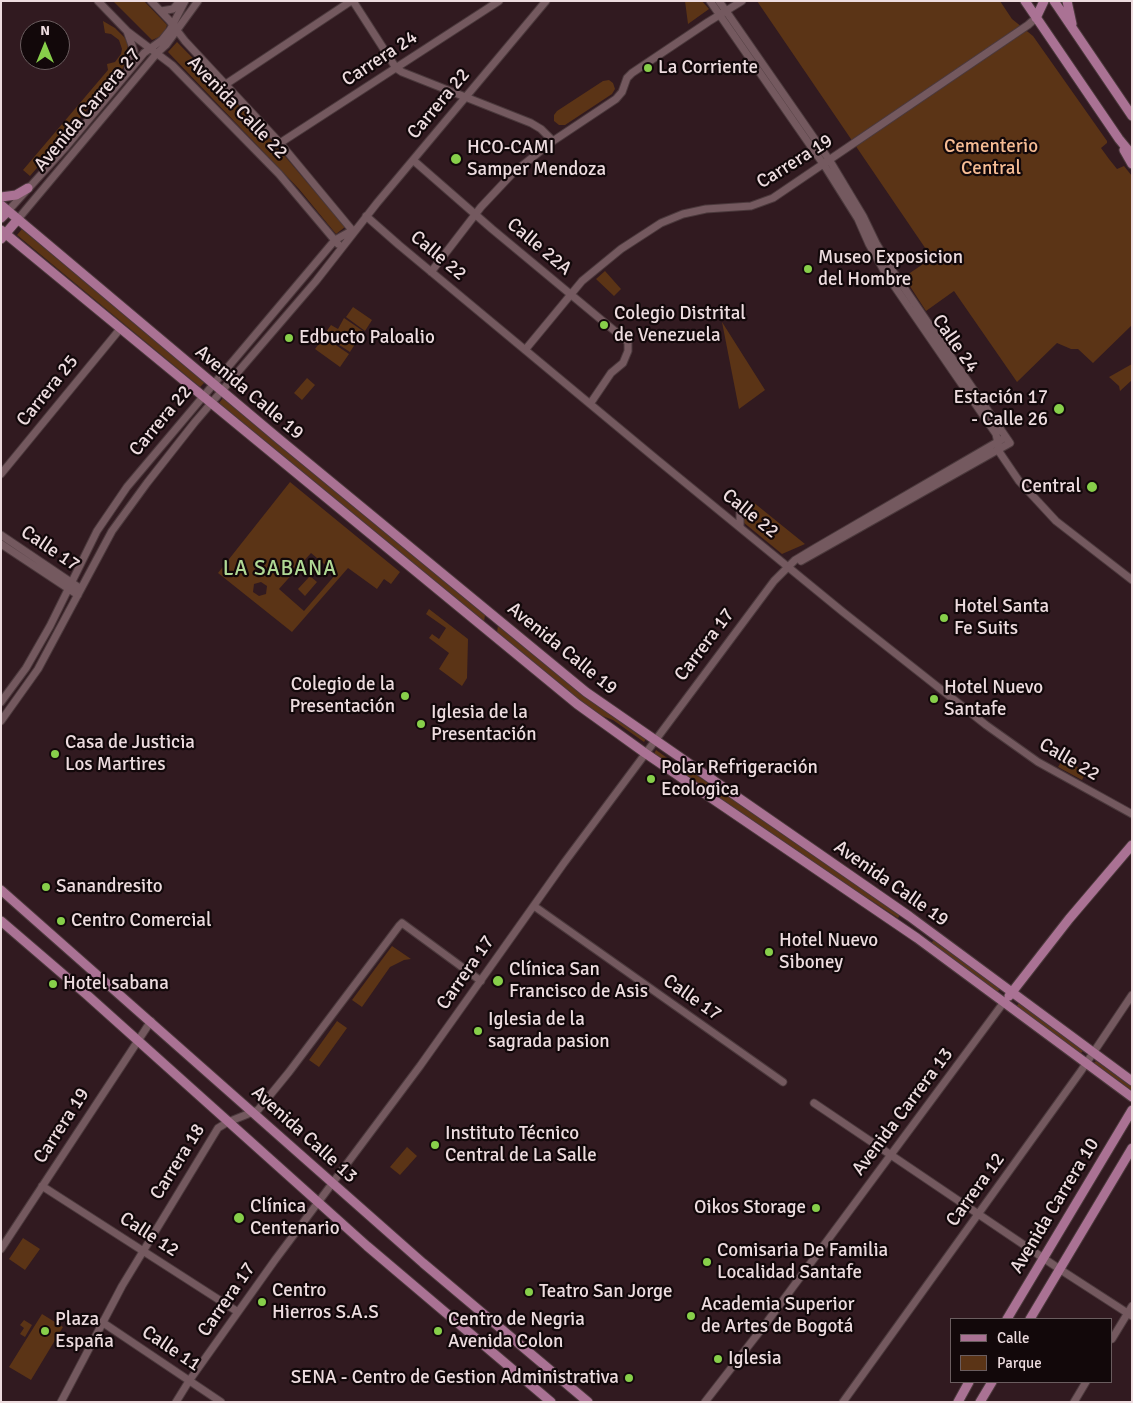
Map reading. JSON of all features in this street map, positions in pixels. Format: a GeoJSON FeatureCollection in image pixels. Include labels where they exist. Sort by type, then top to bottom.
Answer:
{"type":"FeatureCollection","features":[{"type":"Feature","properties":{"kind":"main road"},"geometry":{"type":"LineString","coordinates":[[1025,1],[1132,155]]}},
{"type":"Feature","properties":{"kind":"main road"},"geometry":{"type":"LineString","coordinates":[[1036,18],[1044,1]]}},
{"type":"Feature","properties":{"kind":"main road"},"geometry":{"type":"LineString","coordinates":[[1054,1],[1132,116]]}},
{"type":"Feature","properties":{"kind":"main road"},"geometry":{"type":"LineString","coordinates":[[1067,1],[1073,29]]}},
{"type":"Feature","properties":{"kind":"main road"},"geometry":{"type":"LineString","coordinates":[[1119,138],[1132,164]]}},
{"type":"Feature","properties":{"kind":"main road"},"geometry":{"type":"LineString","coordinates":[[1,197],[16,195],[28,188]]}},
{"type":"Feature","properties":{"kind":"main road","name":"Avenida Calle 19"},"geometry":{"type":"LineString","coordinates":[[5,208],[213,384],[580,687],[909,916],[1132,1081]]}},
{"type":"Feature","properties":{"kind":"main road","name":"Avenida Carrera 27"},"geometry":{"type":"LineString","coordinates":[[1,218],[5,208]]}},
{"type":"Feature","properties":{"kind":"main road","name":"Avenida Carrera 27"},"geometry":{"type":"LineString","coordinates":[[3,234],[18,219]]}},
{"type":"Feature","properties":{"kind":"main road","name":"Avenida Calle 19"},"geometry":{"type":"LineString","coordinates":[[3,234],[571,699],[645,753],[901,927],[1132,1097]]}},
{"type":"Feature","properties":{"kind":"main road","name":"Avenida Carrera 13"},"geometry":{"type":"LineString","coordinates":[[1004,1002],[1066,923],[1132,845]]}},
{"type":"Feature","properties":{"kind":"main road","name":"Avenida Calle 13"},"geometry":{"type":"LineString","coordinates":[[1,890],[423,1262],[588,1402]]}},
{"type":"Feature","properties":{"kind":"main road"},"geometry":{"type":"LineString","coordinates":[[1,921],[86,994],[137,1042],[318,1202],[551,1402]]}},
{"type":"Feature","properties":{"kind":"main road","name":"Avenida Carrera 10"},"geometry":{"type":"LineString","coordinates":[[1008,1318],[1132,1110]]}},
{"type":"Feature","properties":{"kind":"main road","name":"Avenida Carrera 10"},"geometry":{"type":"LineString","coordinates":[[1031,1318],[1132,1148]]}},
{"type":"Feature","properties":{"kind":"main road"},"geometry":{"type":"LineString","coordinates":[[958,1402],[968,1383]]}},
{"type":"Feature","properties":{"kind":"main road"},"geometry":{"type":"LineString","coordinates":[[980,1402],[991,1383]]}},
{"type":"Feature","properties":{"kind":"street","name":"Avenida Calle 22"},"geometry":{"type":"LineString","coordinates":[[98,1],[127,31],[172,65],[279,174],[342,247]]}},
{"type":"Feature","properties":{"kind":"street","name":"Avenida Calle 22"},"geometry":{"type":"LineString","coordinates":[[151,1],[185,41],[280,143],[354,230]]}},
{"type":"Feature","properties":{"kind":"street"},"geometry":{"type":"LineString","coordinates":[[161,12],[173,9],[180,1]]}},
{"type":"Feature","properties":{"kind":"street","name":"Avenida Carrera 27"},"geometry":{"type":"LineString","coordinates":[[5,208],[28,188],[149,48],[162,40],[175,28],[185,1]]}},
{"type":"Feature","properties":{"kind":"street","name":"Avenida Carrera 27"},"geometry":{"type":"LineString","coordinates":[[18,219],[198,1]]}},
{"type":"Feature","properties":{"kind":"street"},"geometry":{"type":"LineString","coordinates":[[226,84],[352,1],[396,68],[407,75],[531,123],[541,129],[553,141]]}},
{"type":"Feature","properties":{"kind":"street","name":"Carrera 24"},"geometry":{"type":"LineString","coordinates":[[280,143],[499,1]]}},
{"type":"Feature","properties":{"kind":"street","name":"Carrera 22"},"geometry":{"type":"LineString","coordinates":[[1,721],[38,669],[112,531],[152,476],[211,403],[316,281],[354,230],[546,1]]}},
{"type":"Feature","properties":{"kind":"street","name":"Calle 24"},"geometry":{"type":"LineString","coordinates":[[710,1],[721,9],[863,216],[892,270],[1008,440]]}},
{"type":"Feature","properties":{"kind":"street"},"geometry":{"type":"LineString","coordinates":[[431,272],[481,206],[513,173],[553,141],[616,99],[622,92],[627,78],[632,73],[708,22],[729,1]]}},
{"type":"Feature","properties":{"kind":"street"},"geometry":{"type":"LineString","coordinates":[[721,9],[742,1]]}},
{"type":"Feature","properties":{"kind":"street","name":"Carrera 19"},"geometry":{"type":"LineString","coordinates":[[525,350],[570,294],[593,272],[621,249],[661,223],[706,209],[751,206],[767,201],[786,191],[1036,18]]}},
{"type":"Feature","properties":{"kind":"street"},"geometry":{"type":"LineString","coordinates":[[124,77],[134,51],[127,31]]}},
{"type":"Feature","properties":{"kind":"street","name":"Calle 22A"},"geometry":{"type":"LineString","coordinates":[[413,160],[628,342],[628,351],[623,363],[611,373],[590,404]]}},
{"type":"Feature","properties":{"kind":"street","name":"Calle 24"},"geometry":{"type":"LineString","coordinates":[[827,163],[886,274],[996,434],[1001,457],[1019,482],[1041,507],[1070,533],[1132,580]]}},
{"type":"Feature","properties":{"kind":"street","name":"Calle 22"},"geometry":{"type":"LineString","coordinates":[[366,216],[788,567],[986,725],[1038,762],[1132,814]]}},
{"type":"Feature","properties":{"kind":"street","name":"Carrera 22"},"geometry":{"type":"LineString","coordinates":[[1,702],[26,668],[50,626],[97,530],[127,487],[335,240],[354,230]]}},
{"type":"Feature","properties":{"kind":"street","name":"Carrera 25"},"geometry":{"type":"LineString","coordinates":[[1,474],[120,328]]}},
{"type":"Feature","properties":{"kind":"street","name":"Carrera 17"},"geometry":{"type":"LineString","coordinates":[[176,1402],[332,1182],[383,1116],[645,753],[774,581],[788,567],[816,554],[1008,440]]}},
{"type":"Feature","properties":{"kind":"street"},"geometry":{"type":"LineString","coordinates":[[740,504],[740,527]]}},
{"type":"Feature","properties":{"kind":"street","name":"Calle 17"},"geometry":{"type":"LineString","coordinates":[[1,535],[69,585]]}},
{"type":"Feature","properties":{"kind":"street","name":"Calle 17"},"geometry":{"type":"LineString","coordinates":[[1,544],[80,592]]}},
{"type":"Feature","properties":{"kind":"street","name":"Calle 17"},"geometry":{"type":"LineString","coordinates":[[534,906],[784,1082]]}},
{"type":"Feature","properties":{"kind":"street","name":"Carrera 18"},"geometry":{"type":"LineString","coordinates":[[61,1402],[102,1322],[143,1250],[220,1126],[258,1110],[399,926],[480,982]]}},
{"type":"Feature","properties":{"kind":"street","name":"Carrera 12"},"geometry":{"type":"LineString","coordinates":[[843,1402],[1086,1064],[1132,995]]}},
{"type":"Feature","properties":{"kind":"street","name":"Avenida Carrera 13"},"geometry":{"type":"LineString","coordinates":[[705,1402],[767,1322],[1004,1002]]}},
{"type":"Feature","properties":{"kind":"street","name":"Carrera 19"},"geometry":{"type":"LineString","coordinates":[[1,1249],[151,1021]]}},
{"type":"Feature","properties":{"kind":"street"},"geometry":{"type":"LineString","coordinates":[[814,1103],[1130,1314]]}},
{"type":"Feature","properties":{"kind":"street","name":"Calle 12"},"geometry":{"type":"LineString","coordinates":[[42,1186],[238,1312]]}},
{"type":"Feature","properties":{"kind":"street"},"geometry":{"type":"LineString","coordinates":[[1113,1338],[1130,1314],[1132,1306]]}},
{"type":"Feature","properties":{"kind":"street","name":"Calle 11"},"geometry":{"type":"LineString","coordinates":[[102,1322],[221,1402]]}},
{"type":"Feature","properties":{"kind":"street"},"geometry":{"type":"LineString","coordinates":[[1074,1402],[1085,1383]]}},
{"type":"Feature","properties":{"kind":"green space"},"geometry":{"type":"Polygon","coordinates":[[[113,1],[144,1],[167,25],[165,31],[159,37],[152,40],[113,1]]]}},
{"type":"Feature","properties":{"kind":"green space"},"geometry":{"type":"Polygon","coordinates":[[[685,1],[702,1],[709,9],[688,24],[685,1]]]}},
{"type":"Feature","properties":{"kind":"green space","name":"Cementerio Central"},"geometry":{"type":"Polygon","coordinates":[[[757,1],[1000,1],[1012,19],[1033,36],[1107,141],[1101,148],[1109,159],[1117,169],[1124,166],[1132,176],[1132,325],[1093,363],[1078,349],[1071,349],[1057,343],[1017,382],[954,291],[926,311],[904,277],[932,258],[757,1]]]}},
{"type":"Feature","properties":{"kind":"green space"},"geometry":{"type":"Polygon","coordinates":[[[103,21],[115,28],[128,44],[123,68],[30,176],[23,170],[108,70],[107,64],[115,62],[121,54],[122,49],[119,40],[111,34],[105,33],[103,21]]]}},
{"type":"Feature","properties":{"kind":"green space"},"geometry":{"type":"Polygon","coordinates":[[[177,42],[260,127],[345,227],[336,234],[299,189],[168,52],[177,42]]]}},
{"type":"Feature","properties":{"kind":"green space"},"geometry":{"type":"Polygon","coordinates":[[[609,80],[613,83],[615,89],[612,94],[565,125],[559,125],[554,121],[554,115],[557,111],[603,81],[609,80]]]}},
{"type":"Feature","properties":{"kind":"green space"},"geometry":{"type":"Polygon","coordinates":[[[22,229],[205,382],[200,387],[17,235],[22,229]]]}},
{"type":"Feature","properties":{"kind":"green space"},"geometry":{"type":"Polygon","coordinates":[[[605,271],[621,289],[614,296],[596,279],[605,271]]]}},
{"type":"Feature","properties":{"kind":"green space"},"geometry":{"type":"Polygon","coordinates":[[[353,307],[372,320],[365,331],[346,317],[353,307]]]}},
{"type":"Feature","properties":{"kind":"green space"},"geometry":{"type":"Polygon","coordinates":[[[344,318],[363,331],[357,340],[343,332],[357,341],[350,352],[324,335],[331,325],[338,329],[344,318]]]}},
{"type":"Feature","properties":{"kind":"green space"},"geometry":{"type":"Polygon","coordinates":[[[722,322],[765,390],[739,409],[722,322]]]}},
{"type":"Feature","properties":{"kind":"green space"},"geometry":{"type":"Polygon","coordinates":[[[324,337],[349,354],[340,367],[315,349],[324,337]]]}},
{"type":"Feature","properties":{"kind":"green space"},"geometry":{"type":"Polygon","coordinates":[[[1132,364],[1132,380],[1120,391],[1119,386],[1109,377],[1132,364]]]}},
{"type":"Feature","properties":{"kind":"green space"},"geometry":{"type":"Polygon","coordinates":[[[307,378],[315,385],[302,400],[294,393],[307,378]]]}},
{"type":"Feature","properties":{"kind":"green space"},"geometry":{"type":"Polygon","coordinates":[[[223,398],[485,615],[484,622],[219,403],[223,398]]]}},
{"type":"Feature","properties":{"kind":"green space"},"geometry":{"type":"Polygon","coordinates":[[[290,482],[400,572],[391,584],[384,579],[377,589],[348,568],[292,632],[218,573],[290,482]],[[311,553],[279,589],[304,611],[336,574],[311,553]],[[261,582],[254,584],[253,592],[259,596],[266,594],[267,586],[261,582]]]}},
{"type":"Feature","properties":{"kind":"green space"},"geometry":{"type":"Polygon","coordinates":[[[753,502],[805,544],[782,554],[743,522],[744,507],[753,502]]]}},
{"type":"Feature","properties":{"kind":"green space"},"geometry":{"type":"Polygon","coordinates":[[[310,576],[317,582],[305,596],[298,589],[310,576]]]}},
{"type":"Feature","properties":{"kind":"green space"},"geometry":{"type":"Polygon","coordinates":[[[429,609],[468,639],[467,678],[462,686],[439,669],[449,653],[429,638],[432,634],[439,639],[446,628],[426,614],[429,609]]]}},
{"type":"Feature","properties":{"kind":"green space"},"geometry":{"type":"Polygon","coordinates":[[[498,625],[595,704],[646,739],[644,742],[613,720],[600,715],[570,693],[497,633],[498,625]]]}},
{"type":"Feature","properties":{"kind":"green space"},"geometry":{"type":"Polygon","coordinates":[[[656,750],[684,770],[691,772],[724,793],[900,915],[898,918],[852,890],[654,754],[656,750]]]}},
{"type":"Feature","properties":{"kind":"green space"},"geometry":{"type":"Polygon","coordinates":[[[1063,759],[1086,772],[1082,780],[1058,767],[1063,759]]]}},
{"type":"Feature","properties":{"kind":"green space"},"geometry":{"type":"Polygon","coordinates":[[[934,940],[1000,989],[997,992],[931,943],[934,940]]]}},
{"type":"Feature","properties":{"kind":"green space"},"geometry":{"type":"Polygon","coordinates":[[[392,946],[411,959],[404,960],[390,967],[362,1007],[352,1000],[392,946]]]}},
{"type":"Feature","properties":{"kind":"green space"},"geometry":{"type":"Polygon","coordinates":[[[1019,1003],[1083,1051],[1080,1054],[1016,1007],[1019,1003]]]}},
{"type":"Feature","properties":{"kind":"green space"},"geometry":{"type":"Polygon","coordinates":[[[337,1021],[347,1028],[319,1067],[309,1060],[337,1021]]]}},
{"type":"Feature","properties":{"kind":"green space"},"geometry":{"type":"Polygon","coordinates":[[[1096,1061],[1132,1087],[1131,1090],[1094,1063],[1096,1061]]]}},
{"type":"Feature","properties":{"kind":"green space"},"geometry":{"type":"Polygon","coordinates":[[[407,1147],[417,1156],[400,1175],[390,1167],[407,1147]]]}},
{"type":"Feature","properties":{"kind":"green space"},"geometry":{"type":"Polygon","coordinates":[[[23,1238],[40,1249],[25,1270],[9,1259],[23,1238]]]}},
{"type":"Feature","properties":{"kind":"green space"},"geometry":{"type":"Polygon","coordinates":[[[42,1314],[63,1327],[31,1380],[9,1367],[42,1314]]]}},
{"type":"Feature","properties":{"kind":"green space"},"geometry":{"type":"Polygon","coordinates":[[[24,1320],[32,1325],[25,1337],[20,1334],[24,1328],[20,1325],[24,1320]]]}},
{"type":"Feature","properties":{"kind":"place","name":"La Corriente"},"geometry":{"type":"Point","coordinates":[648,68]}},
{"type":"Feature","properties":{"kind":"place","name":"HCO-CAMI Samper Mendoza"},"geometry":{"type":"Point","coordinates":[456,159]}},
{"type":"Feature","properties":{"kind":"place","name":"Museo Exposicion del Hombre"},"geometry":{"type":"Point","coordinates":[808,269]}},
{"type":"Feature","properties":{"kind":"place","name":"Colegio Distrital de Venezuela"},"geometry":{"type":"Point","coordinates":[604,325]}},
{"type":"Feature","properties":{"kind":"place","name":"Edbucto Paloalio"},"geometry":{"type":"Point","coordinates":[289,338]}},
{"type":"Feature","properties":{"kind":"place","name":"Estación 17 - Calle 26"},"geometry":{"type":"Point","coordinates":[1059,409]}},
{"type":"Feature","properties":{"kind":"place","name":"Central"},"geometry":{"type":"Point","coordinates":[1092,487]}},
{"type":"Feature","properties":{"kind":"place","name":"Hotel Santa Fe Suits"},"geometry":{"type":"Point","coordinates":[944,618]}},
{"type":"Feature","properties":{"kind":"place","name":"Colegio de la Presentación"},"geometry":{"type":"Point","coordinates":[405,696]}},
{"type":"Feature","properties":{"kind":"place","name":"Hotel Nuevo Santafe"},"geometry":{"type":"Point","coordinates":[934,699]}},
{"type":"Feature","properties":{"kind":"place","name":"Iglesia de la Presentación"},"geometry":{"type":"Point","coordinates":[421,724]}},
{"type":"Feature","properties":{"kind":"place","name":"Casa de Justicia Los Martires"},"geometry":{"type":"Point","coordinates":[55,754]}},
{"type":"Feature","properties":{"kind":"place","name":"Polar Refrigeración Ecologica"},"geometry":{"type":"Point","coordinates":[651,779]}},
{"type":"Feature","properties":{"kind":"place","name":"Sanandresito"},"geometry":{"type":"Point","coordinates":[46,887]}},
{"type":"Feature","properties":{"kind":"place","name":"Centro Comercial"},"geometry":{"type":"Point","coordinates":[61,921]}},
{"type":"Feature","properties":{"kind":"place","name":"Hotel Nuevo Siboney"},"geometry":{"type":"Point","coordinates":[769,952]}},
{"type":"Feature","properties":{"kind":"place","name":"Clínica San Francisco de Asis"},"geometry":{"type":"Point","coordinates":[498,981]}},
{"type":"Feature","properties":{"kind":"place","name":"Hotel sabana"},"geometry":{"type":"Point","coordinates":[53,984]}},
{"type":"Feature","properties":{"kind":"place","name":"Iglesia de la sagrada pasion"},"geometry":{"type":"Point","coordinates":[478,1031]}},
{"type":"Feature","properties":{"kind":"place","name":"Instituto Técnico Central de La Salle"},"geometry":{"type":"Point","coordinates":[435,1145]}},
{"type":"Feature","properties":{"kind":"place","name":"Oikos Storage"},"geometry":{"type":"Point","coordinates":[816,1208]}},
{"type":"Feature","properties":{"kind":"place","name":"Clínica Centenario"},"geometry":{"type":"Point","coordinates":[239,1218]}},
{"type":"Feature","properties":{"kind":"place","name":"Comisaria De Familia Localidad Santafe"},"geometry":{"type":"Point","coordinates":[707,1262]}},
{"type":"Feature","properties":{"kind":"place","name":"Teatro San Jorge"},"geometry":{"type":"Point","coordinates":[529,1292]}},
{"type":"Feature","properties":{"kind":"place","name":"Centro Hierros S.A.S"},"geometry":{"type":"Point","coordinates":[262,1302]}},
{"type":"Feature","properties":{"kind":"place","name":"Academia Superior de Artes de Bogotá"},"geometry":{"type":"Point","coordinates":[691,1316]}},
{"type":"Feature","properties":{"kind":"place","name":"Plaza España"},"geometry":{"type":"Point","coordinates":[45,1331]}},
{"type":"Feature","properties":{"kind":"place","name":"Centro de Negria Avenida Colon"},"geometry":{"type":"Point","coordinates":[438,1331]}},
{"type":"Feature","properties":{"kind":"place","name":"Iglesia"},"geometry":{"type":"Point","coordinates":[718,1359]}},
{"type":"Feature","properties":{"kind":"place","name":"SENA - Centro de Gestion Administrativa"},"geometry":{"type":"Point","coordinates":[629,1378]}},
{"type":"Feature","properties":{"kind":"district","name":"LA SABANA"},"geometry":{"type":"Point","coordinates":[280,569]}}]}
